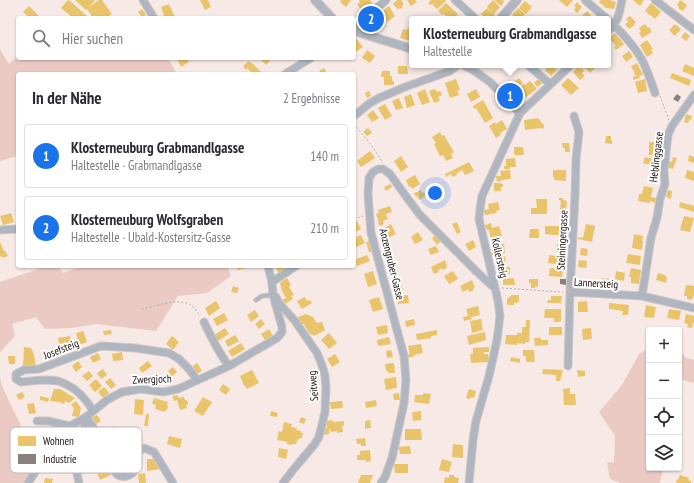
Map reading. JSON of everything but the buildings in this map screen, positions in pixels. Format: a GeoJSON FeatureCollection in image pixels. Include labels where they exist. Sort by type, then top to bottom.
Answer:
{"type":"FeatureCollection","features":[{"type":"Feature","properties":{"kind":"street"},"geometry":{"type":"LineString","coordinates":[[143,0],[153,16]]}},
{"type":"Feature","properties":{"kind":"street"},"geometry":{"type":"LineString","coordinates":[[315,0],[330,16]]}},
{"type":"Feature","properties":{"kind":"street"},"geometry":{"type":"LineString","coordinates":[[356,26],[386,0]]}},
{"type":"Feature","properties":{"kind":"street"},"geometry":{"type":"LineString","coordinates":[[455,0],[473,16]]}},
{"type":"Feature","properties":{"kind":"street"},"geometry":{"type":"LineString","coordinates":[[503,16],[517,0]]}},
{"type":"Feature","properties":{"kind":"street"},"geometry":{"type":"LineString","coordinates":[[585,0],[604,16]]}},
{"type":"Feature","properties":{"kind":"street"},"geometry":{"type":"LineString","coordinates":[[611,28],[618,20],[622,0]]}},
{"type":"Feature","properties":{"kind":"street"},"geometry":{"type":"LineString","coordinates":[[655,0],[694,30]]}},
{"type":"Feature","properties":{"kind":"street"},"geometry":{"type":"LineString","coordinates":[[611,22],[641,58],[657,95]]}},
{"type":"Feature","properties":{"kind":"street"},"geometry":{"type":"LineString","coordinates":[[356,32],[409,48]]}},
{"type":"Feature","properties":{"kind":"street"},"geometry":{"type":"LineString","coordinates":[[288,72],[308,60]]}},
{"type":"Feature","properties":{"kind":"street"},"geometry":{"type":"LineString","coordinates":[[356,114],[379,98],[404,87],[450,71],[454,68]]}},
{"type":"Feature","properties":{"kind":"street"},"geometry":{"type":"LineString","coordinates":[[469,68],[490,82],[520,113]]}},
{"type":"Feature","properties":{"kind":"street"},"geometry":{"type":"LineString","coordinates":[[531,68],[550,84]]}},
{"type":"Feature","properties":{"kind":"street","name":"Kollersteig"},"geometry":{"type":"LineString","coordinates":[[469,483],[476,421],[489,376],[497,340],[500,316],[479,219],[482,196],[520,113],[568,68]]}},
{"type":"Feature","properties":{"kind":"street"},"geometry":{"type":"LineString","coordinates":[[672,126],[694,95]]}},
{"type":"Feature","properties":{"kind":"street","name":"Steiningergasse"},"geometry":{"type":"LineString","coordinates":[[568,366],[576,159],[579,132],[574,116]]}},
{"type":"Feature","properties":{"kind":"street","name":"Heblinggasse"},"geometry":{"type":"LineString","coordinates":[[642,296],[651,238],[665,184],[664,170],[668,135],[672,126]]}},
{"type":"Feature","properties":{"kind":"street","name":"Anzengruber-Gasse"},"geometry":{"type":"LineString","coordinates":[[381,483],[385,477],[392,458],[404,403],[406,380],[404,356],[371,233],[368,194],[369,178],[373,172],[378,169],[383,169]]}},
{"type":"Feature","properties":{"kind":"street"},"geometry":{"type":"LineString","coordinates":[[383,169],[390,174],[405,196],[425,219],[477,272],[495,288]]}},
{"type":"Feature","properties":{"kind":"street"},"geometry":{"type":"LineString","coordinates":[[0,230],[16,229]]}},
{"type":"Feature","properties":{"kind":"street"},"geometry":{"type":"LineString","coordinates":[[268,268],[273,289]]}},
{"type":"Feature","properties":{"kind":"street"},"geometry":{"type":"LineString","coordinates":[[273,289],[275,280],[293,268]]}},
{"type":"Feature","properties":{"kind":"street","name":"Zwergjoch"},"geometry":{"type":"LineString","coordinates":[[70,426],[86,417],[107,400],[122,392],[141,389],[163,392],[178,389],[229,366],[277,338],[282,332],[282,327],[273,289]]}},
{"type":"Feature","properties":{"kind":"street","name":"Seitweg"},"geometry":{"type":"LineString","coordinates":[[273,289],[279,303],[295,321],[317,353],[325,376],[326,387],[325,412],[319,437],[283,483]]}},
{"type":"Feature","properties":{"kind":"street","name":"Lannersteig"},"geometry":{"type":"LineString","coordinates":[[570,292],[642,296],[694,308]]}},
{"type":"Feature","properties":{"kind":"street"},"geometry":{"type":"LineString","coordinates":[[204,322],[221,356],[229,366]]}},
{"type":"Feature","properties":{"kind":"street","name":"Josefsteig"},"geometry":{"type":"LineString","coordinates":[[93,411],[88,401],[70,386],[57,381],[21,382],[16,379],[16,374],[24,370],[39,369],[101,346],[135,348],[169,353],[180,359],[197,380]]}},
{"type":"Feature","properties":{"kind":"street"},"geometry":{"type":"LineString","coordinates":[[84,427],[86,417]]}},
{"type":"Feature","properties":{"kind":"street"},"geometry":{"type":"LineString","coordinates":[[86,417],[93,427]]}},
{"type":"Feature","properties":{"kind":"street"},"geometry":{"type":"LineString","coordinates":[[37,421],[48,421],[70,426]]}},
{"type":"Feature","properties":{"kind":"street"},"geometry":{"type":"LineString","coordinates":[[142,450],[144,448],[154,452],[173,483]]}},
{"type":"Feature","properties":{"kind":"street","name":"Zwergjoch"},"geometry":{"type":"LineString","coordinates":[[28,483],[34,473]]}},
{"type":"Feature","properties":{"kind":"street"},"geometry":{"type":"LineString","coordinates":[[77,473],[79,483]]}},
{"type":"Feature","properties":{"kind":"street"},"geometry":{"type":"LineString","coordinates":[[116,473],[123,477],[129,476],[133,473]]}},
{"type":"Feature","properties":{"kind":"lane"},"geometry":{"type":"LineString","coordinates":[[256,300],[273,289]]}},
{"type":"Feature","properties":{"kind":"path","name":"Heblinggasse"},"geometry":{"type":"LineString","coordinates":[[657,95],[672,126]]}},
{"type":"Feature","properties":{"kind":"path"},"geometry":{"type":"LineString","coordinates":[[356,126],[372,146],[383,163],[383,169]]}},
{"type":"Feature","properties":{"kind":"path"},"geometry":{"type":"LineString","coordinates":[[356,218],[370,212]]}},
{"type":"Feature","properties":{"kind":"path","name":"Lannersteig"},"geometry":{"type":"LineString","coordinates":[[495,288],[570,292]]}},
{"type":"Feature","properties":{"kind":"path"},"geometry":{"type":"LineString","coordinates":[[142,309],[172,302],[182,302],[190,305],[197,311],[204,322]]}},
{"type":"Feature","properties":{"kind":"shaded area"},"geometry":{"type":"Polygon","coordinates":[[[0,50],[9,64],[16,57],[16,60],[169,60],[176,72],[16,72],[16,157],[0,161],[0,50]]]}},
{"type":"Feature","properties":{"kind":"shaded area"},"geometry":{"type":"Polygon","coordinates":[[[41,268],[59,268],[63,273],[77,268],[228,268],[231,276],[207,293],[178,296],[156,331],[97,324],[71,328],[45,329],[36,317],[12,324],[15,336],[0,352],[0,282],[41,268]]]}},
{"type":"Feature","properties":{"kind":"shaded area"},"geometry":{"type":"Polygon","coordinates":[[[646,350],[646,471],[662,471],[660,483],[620,483],[610,479],[607,462],[614,463],[615,436],[599,412],[622,385],[639,354],[646,350]]]}},
{"type":"Feature","properties":{"kind":"shaded area"},"geometry":{"type":"Polygon","coordinates":[[[682,353],[686,358],[694,360],[694,383],[682,380],[682,353]]]}},
{"type":"Feature","properties":{"kind":"shaded area"},"geometry":{"type":"Polygon","coordinates":[[[0,377],[2,386],[21,427],[10,427],[10,473],[30,473],[27,483],[0,483],[0,377]]]}},
{"type":"Feature","properties":{"kind":"place","name":"Klosterneuburg Wolfsgraben"},"geometry":{"type":"Point","coordinates":[371,19]}},
{"type":"Feature","properties":{"kind":"place","name":"Klosterneuburg Grabmandlgasse"},"geometry":{"type":"Point","coordinates":[510,96]}}]}
